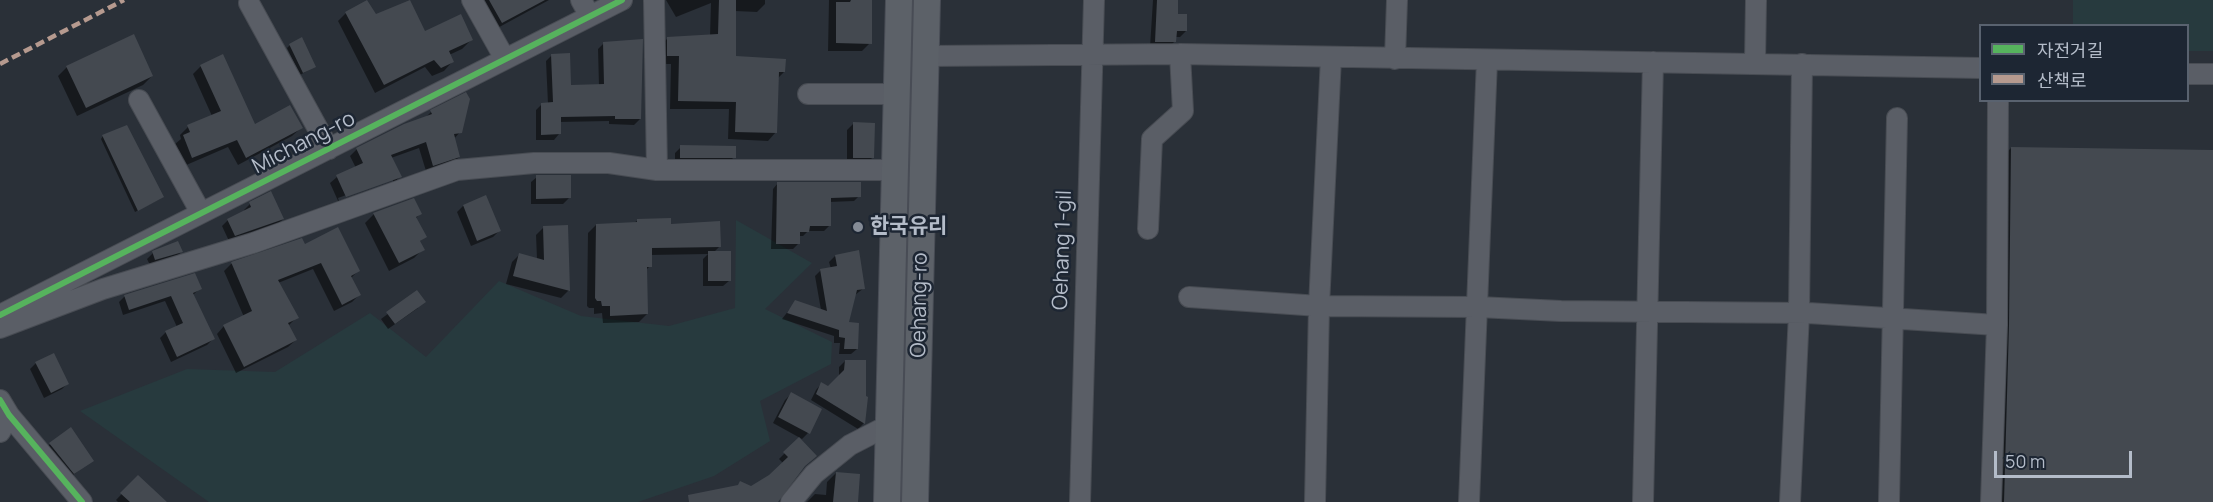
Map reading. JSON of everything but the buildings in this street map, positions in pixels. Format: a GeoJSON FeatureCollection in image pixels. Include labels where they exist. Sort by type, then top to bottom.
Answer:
{"type":"FeatureCollection","features":[{"type":"Feature","properties":{"kind":"main road","name":"Oehang-ro"},"geometry":{"type":"LineString","coordinates":[[887,502],[899,0]]}},
{"type":"Feature","properties":{"kind":"main road","name":"Oehang-ro"},"geometry":{"type":"LineString","coordinates":[[915,502],[927,0]]}},
{"type":"Feature","properties":{"kind":"street"},"geometry":{"type":"LineString","coordinates":[[472,0],[505,59]]}},
{"type":"Feature","properties":{"kind":"street","name":"Michang-ro"},"geometry":{"type":"LineString","coordinates":[[0,315],[505,59],[586,8],[622,0]]}},
{"type":"Feature","properties":{"kind":"street"},"geometry":{"type":"LineString","coordinates":[[654,0],[657,170]]}},
{"type":"Feature","properties":{"kind":"street","name":"Oehang 1-gil"},"geometry":{"type":"LineString","coordinates":[[1080,502],[1094,0]]}},
{"type":"Feature","properties":{"kind":"street"},"geometry":{"type":"LineString","coordinates":[[1395,58],[1398,0]]}},
{"type":"Feature","properties":{"kind":"street"},"geometry":{"type":"LineString","coordinates":[[1755,63],[1756,0]]}},
{"type":"Feature","properties":{"kind":"street"},"geometry":{"type":"LineString","coordinates":[[249,3],[329,148]]}},
{"type":"Feature","properties":{"kind":"street"},"geometry":{"type":"LineString","coordinates":[[926,56],[1180,54],[1979,68]]}},
{"type":"Feature","properties":{"kind":"street"},"geometry":{"type":"LineString","coordinates":[[1148,229],[1152,139],[1183,111],[1180,54]]}},
{"type":"Feature","properties":{"kind":"street"},"geometry":{"type":"LineString","coordinates":[[1315,502],[1319,306],[1331,57]]}},
{"type":"Feature","properties":{"kind":"street"},"geometry":{"type":"LineString","coordinates":[[1469,502],[1487,60]]}},
{"type":"Feature","properties":{"kind":"street"},"geometry":{"type":"LineString","coordinates":[[1643,502],[1653,62]]}},
{"type":"Feature","properties":{"kind":"street"},"geometry":{"type":"LineString","coordinates":[[1790,502],[1799,313],[1802,64]]}},
{"type":"Feature","properties":{"kind":"street"},"geometry":{"type":"LineString","coordinates":[[2189,74],[2213,74]]}},
{"type":"Feature","properties":{"kind":"street"},"geometry":{"type":"LineString","coordinates":[[808,94],[897,94]]}},
{"type":"Feature","properties":{"kind":"street"},"geometry":{"type":"LineString","coordinates":[[139,100],[201,213]]}},
{"type":"Feature","properties":{"kind":"street"},"geometry":{"type":"LineString","coordinates":[[1991,502],[1997,325],[1998,102]]}},
{"type":"Feature","properties":{"kind":"street"},"geometry":{"type":"LineString","coordinates":[[1889,502],[1897,118]]}},
{"type":"Feature","properties":{"kind":"street"},"geometry":{"type":"LineString","coordinates":[[0,328],[103,289],[253,243],[457,170],[534,163],[609,163],[657,170],[896,170]]}},
{"type":"Feature","properties":{"kind":"street"},"geometry":{"type":"LineString","coordinates":[[1189,297],[1319,306],[1799,313],[1997,325]]}},
{"type":"Feature","properties":{"kind":"street"},"geometry":{"type":"LineString","coordinates":[[3,416],[82,502]]}},
{"type":"Feature","properties":{"kind":"street"},"geometry":{"type":"LineString","coordinates":[[791,502],[814,474],[850,445],[889,425]]}},
{"type":"Feature","properties":{"kind":"green space"},"geometry":{"type":"Polygon","coordinates":[[[2073,0],[2213,0],[2213,51],[2189,51],[2189,24],[2073,24],[2073,0]]]}},
{"type":"Feature","properties":{"kind":"green space"},"geometry":{"type":"Polygon","coordinates":[[[736,220],[812,263],[765,309],[832,342],[831,364],[760,401],[770,441],[714,476],[638,502],[209,502],[80,411],[187,369],[275,372],[370,313],[426,357],[499,281],[581,316],[669,326],[735,308],[736,220]]]}},
{"type":"Feature","properties":{"kind":"marked path"},"geometry":{"type":"LineString","coordinates":[[0,64],[124,0]]}},
{"type":"Feature","properties":{"kind":"cycle path"},"geometry":{"type":"LineString","coordinates":[[0,315],[622,0]]}},
{"type":"Feature","properties":{"kind":"cycle path"},"geometry":{"type":"LineString","coordinates":[[0,400],[9,415],[82,502]]}},
{"type":"Feature","properties":{"kind":"place","name":"한국유리"},"geometry":{"type":"Point","coordinates":[858,227]}}]}
